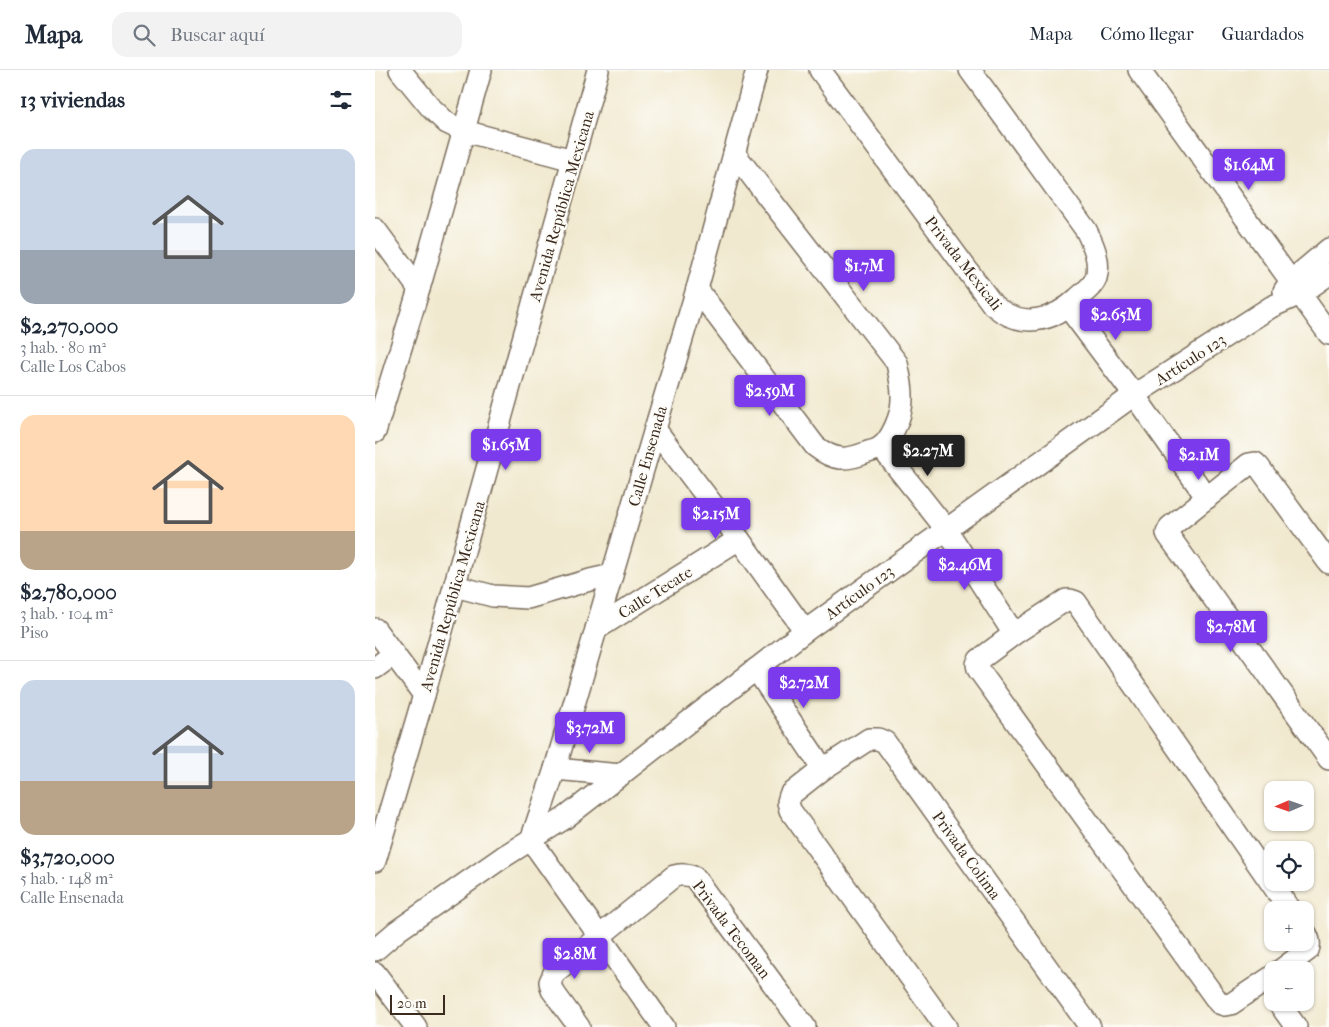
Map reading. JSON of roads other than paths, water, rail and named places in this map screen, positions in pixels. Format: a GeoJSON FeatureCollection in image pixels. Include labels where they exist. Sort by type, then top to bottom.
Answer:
{"type":"FeatureCollection","features":[{"type":"Feature","properties":{"kind":"street"},"geometry":{"type":"LineString","coordinates":[[399,70],[432,109],[447,123],[464,131],[573,160]]}},
{"type":"Feature","properties":{"kind":"street"},"geometry":{"type":"LineString","coordinates":[[376,427],[419,289],[481,70]]}},
{"type":"Feature","properties":{"kind":"street","name":"Avenida República Mexicana"},"geometry":{"type":"LineString","coordinates":[[375,861],[425,694],[598,70]]}},
{"type":"Feature","properties":{"kind":"street","name":"Calle Ensenada"},"geometry":{"type":"LineString","coordinates":[[531,840],[555,768],[697,290],[757,70]]}},
{"type":"Feature","properties":{"kind":"street","name":"Privada Mexicali"},"geometry":{"type":"LineString","coordinates":[[820,70],[993,304],[1003,313],[1024,320],[1042,319],[1068,308],[1092,285],[1096,277],[1098,264],[1094,246],[1086,230],[970,70]]}},
{"type":"Feature","properties":{"kind":"street"},"geometry":{"type":"LineString","coordinates":[[1139,70],[1329,334]]}},
{"type":"Feature","properties":{"kind":"street"},"geometry":{"type":"LineString","coordinates":[[697,290],[815,446],[833,458],[843,459],[856,457],[881,447],[892,433],[901,409],[902,388],[897,363],[734,154]]}},
{"type":"Feature","properties":{"kind":"street"},"geometry":{"type":"LineString","coordinates":[[375,229],[419,289]]}},
{"type":"Feature","properties":{"kind":"street","name":"Artículo 123"},"geometry":{"type":"LineString","coordinates":[[375,950],[397,931],[503,857],[565,818],[805,631],[946,529],[1134,395],[1271,307],[1296,288],[1329,249]]}},
{"type":"Feature","properties":{"kind":"street","name":"Artículo 123"},"geometry":{"type":"LineString","coordinates":[[1296,288],[1329,274]]}},
{"type":"Feature","properties":{"kind":"street"},"geometry":{"type":"LineString","coordinates":[[1068,308],[1134,395],[1207,498]]}},
{"type":"Feature","properties":{"kind":"street"},"geometry":{"type":"LineString","coordinates":[[655,429],[739,539],[805,631]]}},
{"type":"Feature","properties":{"kind":"street"},"geometry":{"type":"LineString","coordinates":[[881,447],[946,529],[1014,634]]}},
{"type":"Feature","properties":{"kind":"street"},"geometry":{"type":"LineString","coordinates":[[1329,563],[1255,463],[1249,464],[1170,527],[1167,533],[1329,759]]}},
{"type":"Feature","properties":{"kind":"street","name":"Calle Tecate"},"geometry":{"type":"LineString","coordinates":[[596,629],[739,539]]}},
{"type":"Feature","properties":{"kind":"street"},"geometry":{"type":"LineString","coordinates":[[455,586],[493,596],[528,598],[612,575]]}},
{"type":"Feature","properties":{"kind":"street"},"geometry":{"type":"LineString","coordinates":[[1264,988],[1231,1004],[1219,1003],[978,669],[977,664],[979,660],[1014,634],[1066,600],[1076,602],[1284,901]]}},
{"type":"Feature","properties":{"kind":"street"},"geometry":{"type":"LineString","coordinates":[[375,629],[425,694]]}},
{"type":"Feature","properties":{"kind":"street"},"geometry":{"type":"LineString","coordinates":[[375,668],[394,654]]}},
{"type":"Feature","properties":{"kind":"street"},"geometry":{"type":"LineString","coordinates":[[756,669],[823,769]]}},
{"type":"Feature","properties":{"kind":"street","name":"Privada Colima"},"geometry":{"type":"LineString","coordinates":[[946,1027],[790,810],[788,802],[790,795],[823,769],[869,739],[878,739],[885,742],[1091,1027]]}},
{"type":"Feature","properties":{"kind":"street"},"geometry":{"type":"LineString","coordinates":[[555,768],[621,775]]}},
{"type":"Feature","properties":{"kind":"street"},"geometry":{"type":"LineString","coordinates":[[531,840],[664,1027]]}},
{"type":"Feature","properties":{"kind":"street","name":"Privada Tecoman"},"geometry":{"type":"LineString","coordinates":[[600,937],[674,876],[687,874],[694,876],[805,1027]]}},
{"type":"Feature","properties":{"kind":"street"},"geometry":{"type":"LineString","coordinates":[[579,1027],[552,990],[550,982],[554,973],[600,937]]}},
{"type":"Feature","properties":{"kind":"street"},"geometry":{"type":"LineString","coordinates":[[1293,961],[1307,951]]}},
{"type":"Feature","properties":{"kind":"street"},"geometry":{"type":"LineString","coordinates":[[377,984],[416,1027]]}},
{"type":"Feature","properties":{"kind":"street"},"geometry":{"type":"LineString","coordinates":[[1284,1011],[1296,1027]]}}]}
